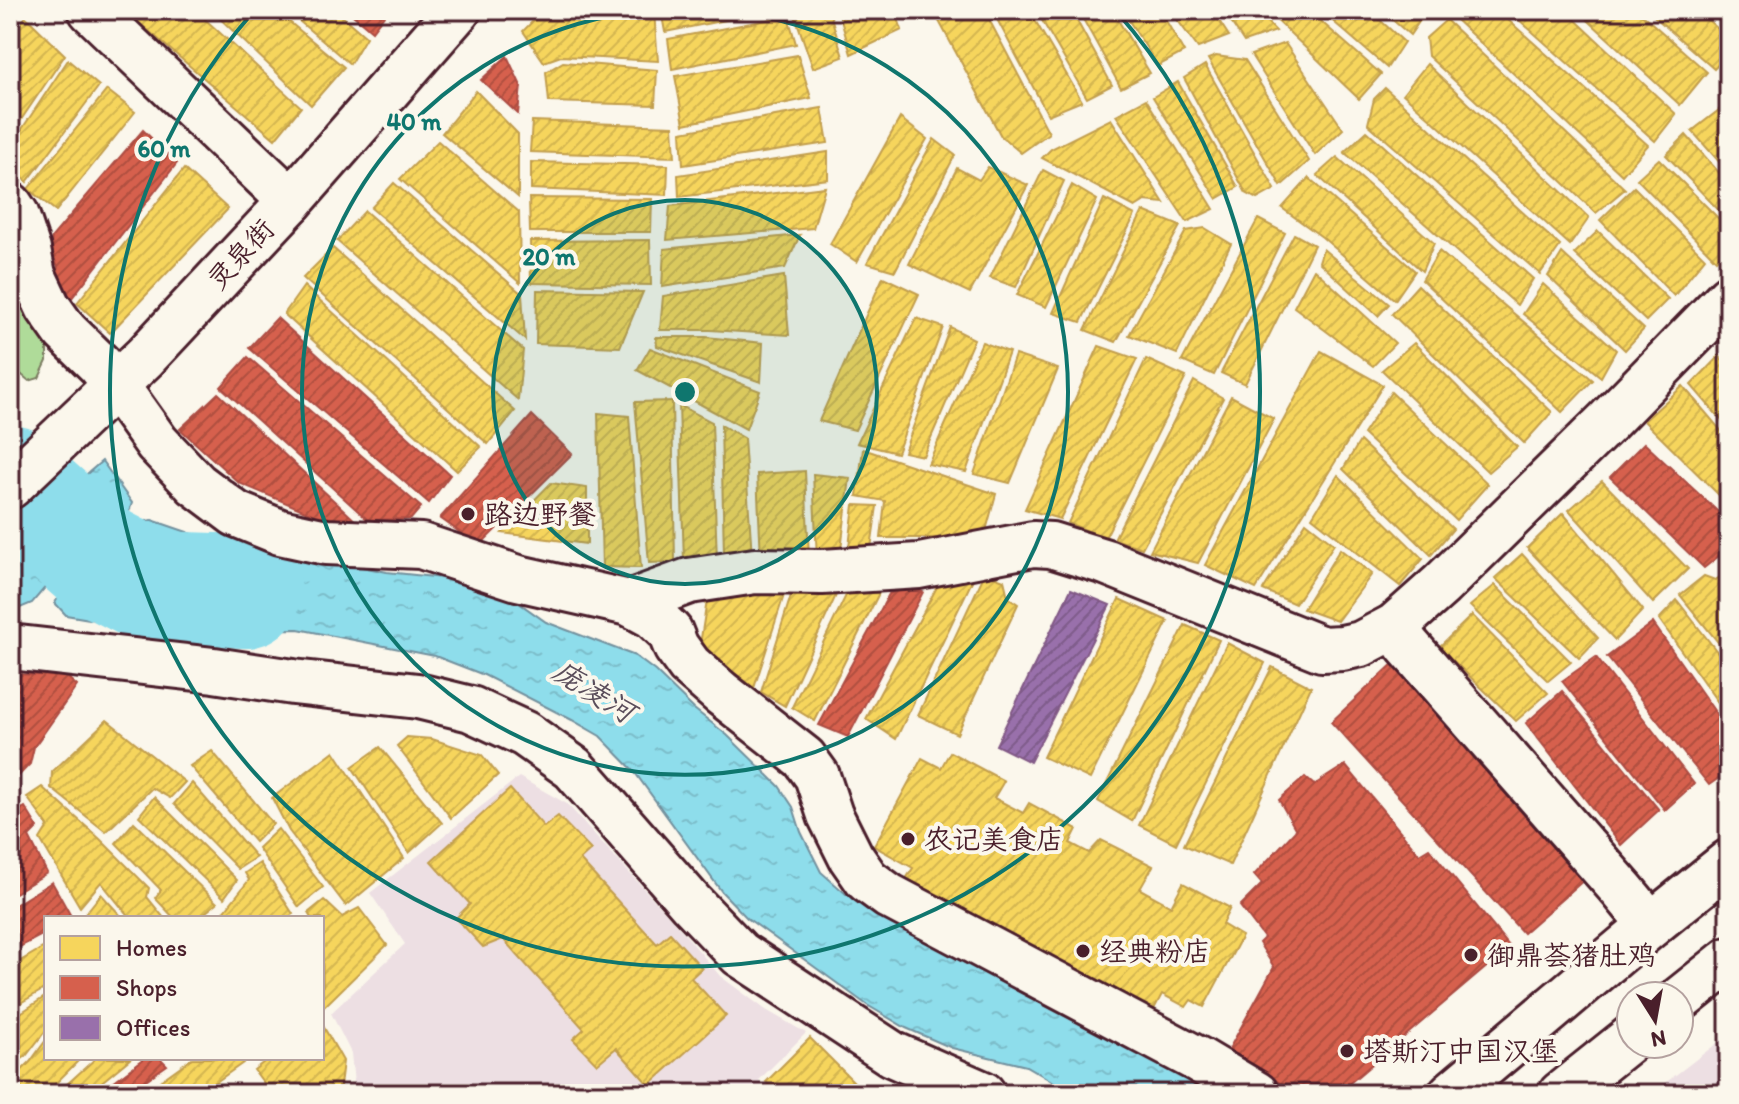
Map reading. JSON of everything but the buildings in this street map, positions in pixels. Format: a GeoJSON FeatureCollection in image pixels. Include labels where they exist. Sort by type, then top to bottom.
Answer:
{"type":"FeatureCollection","features":[{"type":"Feature","properties":{"kind":"street"},"geometry":{"type":"LineString","coordinates":[[91,10],[291,201]]}},
{"type":"Feature","properties":{"kind":"street","name":"灵泉街"},"geometry":{"type":"LineString","coordinates":[[10,486],[145,357],[291,201],[458,10]]}},
{"type":"Feature","properties":{"kind":"street"},"geometry":{"type":"LineString","coordinates":[[10,205],[28,250],[33,275],[48,307],[65,331],[100,365],[157,443],[196,484],[236,514],[280,532],[326,542],[421,546],[518,578],[629,603],[653,616],[670,632],[689,665],[804,758],[817,776],[845,847],[867,880],[889,896],[1199,1060],[1256,1094]]}},
{"type":"Feature","properties":{"kind":"street"},"geometry":{"type":"LineString","coordinates":[[629,603],[689,581],[755,571],[822,572],[919,566],[1033,544],[1051,545],[1106,562],[1322,649],[1361,644],[1395,626],[1441,585],[1729,297]]}},
{"type":"Feature","properties":{"kind":"street"},"geometry":{"type":"LineString","coordinates":[[1395,626],[1407,645],[1651,925]]}},
{"type":"Feature","properties":{"kind":"street"},"geometry":{"type":"LineString","coordinates":[[10,647],[418,696],[471,709],[525,734],[573,768],[740,954],[892,1054],[983,1094]]}},
{"type":"Feature","properties":{"kind":"street"},"geometry":{"type":"LineString","coordinates":[[1451,1094],[1729,862]]}},
{"type":"Feature","properties":{"kind":"street"},"geometry":{"type":"LineString","coordinates":[[1695,987],[1729,960]]}},
{"type":"Feature","properties":{"kind":"street"},"geometry":{"type":"LineString","coordinates":[[1561,1094],[1615,1051]]}},
{"type":"Feature","properties":{"kind":"shaded area"},"geometry":{"type":"Polygon","coordinates":[[[519,777],[567,804],[720,976],[766,1010],[806,1033],[759,1080],[769,1094],[355,1094],[351,1053],[331,1013],[405,944],[370,893],[519,777]]]}},
{"type":"Feature","properties":{"kind":"shaded area"},"geometry":{"type":"Polygon","coordinates":[[[1729,1034],[1729,1094],[1651,1094],[1729,1034]]]}},
{"type":"Feature","properties":{"kind":"green space"},"geometry":{"type":"Polygon","coordinates":[[[10,267],[47,342],[47,361],[39,378],[29,381],[10,365],[10,267]]]}},
{"type":"Feature","properties":{"kind":"water"},"geometry":{"type":"Polygon","coordinates":[[[102,461],[132,503],[129,512],[48,584],[32,603],[10,608],[10,540],[102,461]]]}},
{"type":"Feature","properties":{"kind":"water"},"geometry":{"type":"Polygon","coordinates":[[[152,520],[228,546],[387,572],[462,580],[519,603],[546,622],[635,656],[727,735],[779,786],[793,807],[801,832],[821,872],[846,894],[1228,1094],[1074,1094],[1026,1066],[952,1048],[906,1028],[867,1005],[747,918],[722,892],[633,770],[600,736],[484,675],[435,656],[298,629],[175,630],[66,615],[55,603],[63,588],[134,523],[152,520]]]}},
{"type":"Feature","properties":{"kind":"waterway","name":"庞凌河"},"geometry":{"type":"LineString","coordinates":[[10,482],[99,560],[153,588],[245,591]]}},
{"type":"Feature","properties":{"kind":"place","name":"路边野餐"},"geometry":{"type":"Point","coordinates":[468,514]}},
{"type":"Feature","properties":{"kind":"place","name":"农记美食店"},"geometry":{"type":"Point","coordinates":[908,839]}},
{"type":"Feature","properties":{"kind":"place","name":"经典粉店"},"geometry":{"type":"Point","coordinates":[1083,951]}},
{"type":"Feature","properties":{"kind":"place","name":"御鼎荟猪肚鸡"},"geometry":{"type":"Point","coordinates":[1471,955]}},
{"type":"Feature","properties":{"kind":"place","name":"塔斯汀中国汉堡"},"geometry":{"type":"Point","coordinates":[1347,1051]}}]}
